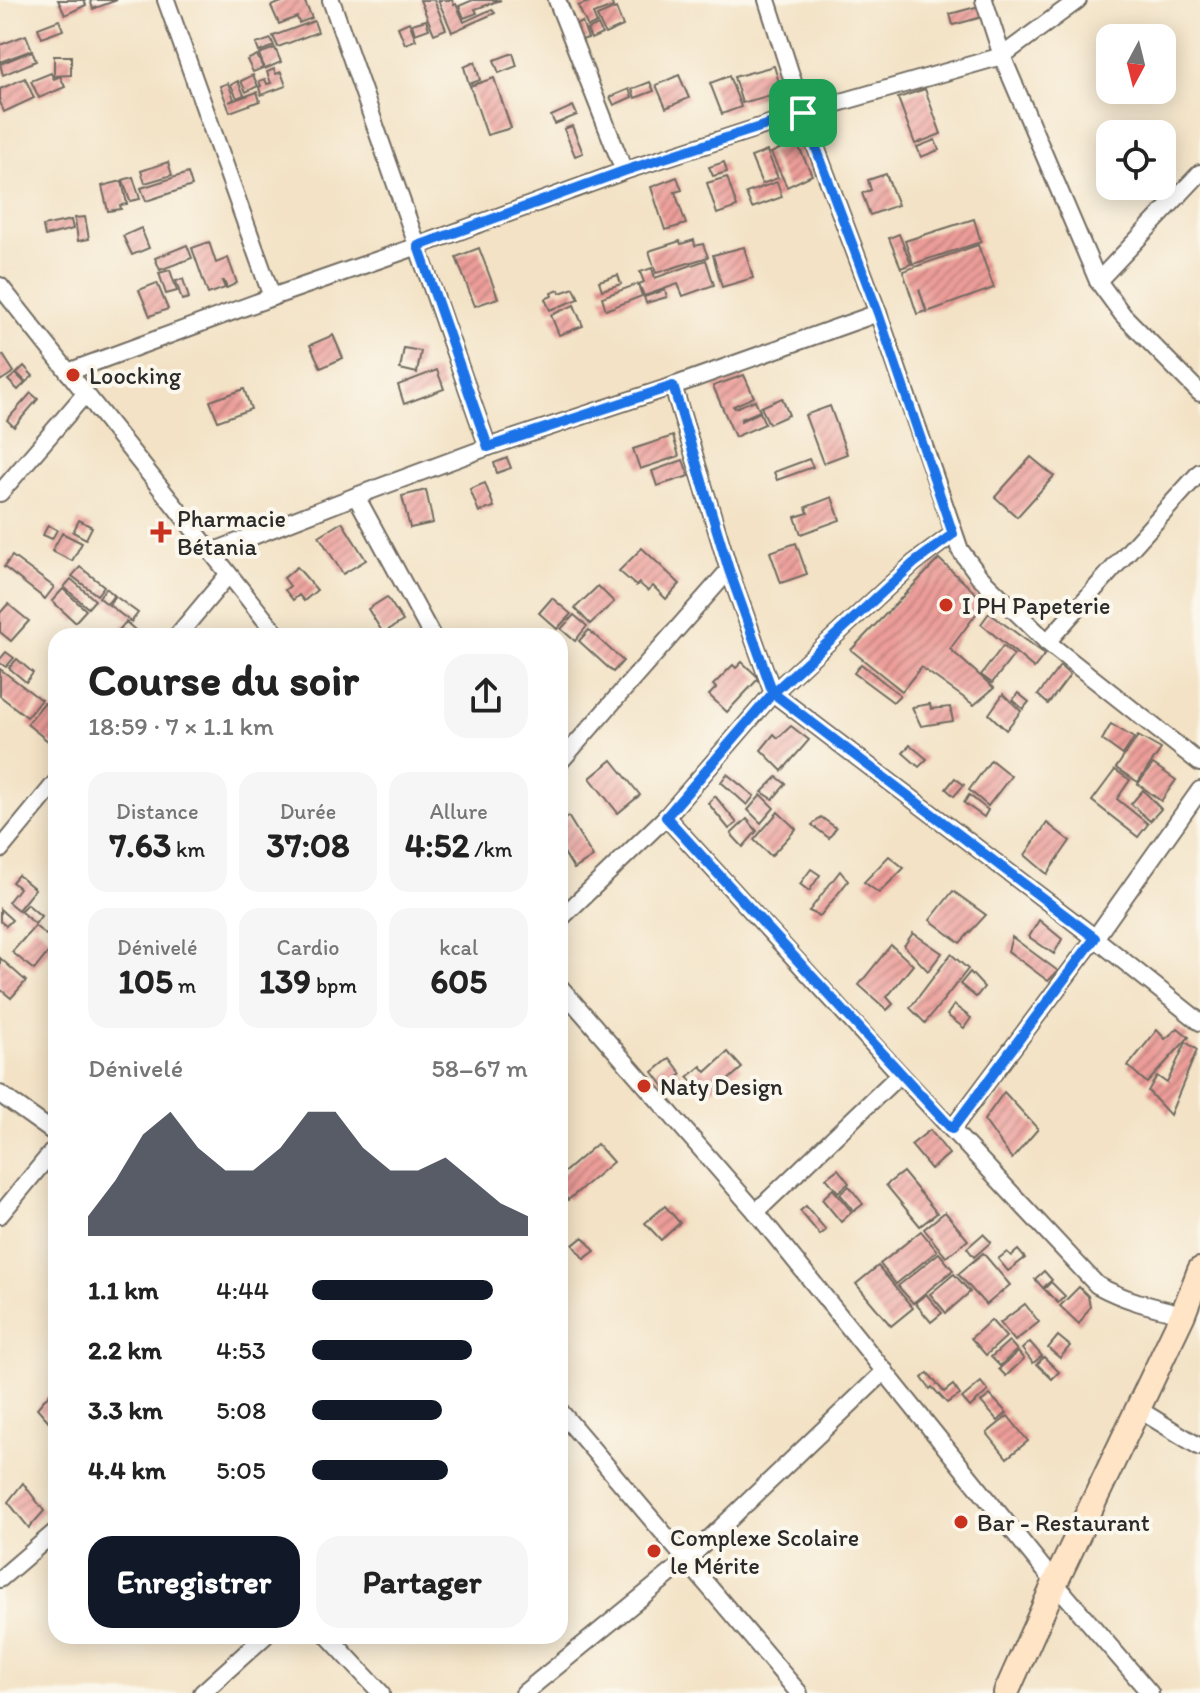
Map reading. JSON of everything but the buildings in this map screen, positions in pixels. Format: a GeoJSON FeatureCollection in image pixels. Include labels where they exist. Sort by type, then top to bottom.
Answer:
{"type":"FeatureCollection","features":[{"type":"Feature","properties":{"kind":"street"},"geometry":{"type":"LineString","coordinates":[[166,0],[272,297]]}},
{"type":"Feature","properties":{"kind":"street"},"geometry":{"type":"LineString","coordinates":[[331,0],[488,447]]}},
{"type":"Feature","properties":{"kind":"street"},"geometry":{"type":"LineString","coordinates":[[557,0],[624,171]]}},
{"type":"Feature","properties":{"kind":"street"},"geometry":{"type":"LineString","coordinates":[[767,0],[803,113],[878,313],[960,550],[979,576],[1047,642],[1200,763]]}},
{"type":"Feature","properties":{"kind":"street"},"geometry":{"type":"LineString","coordinates":[[984,0],[1002,56],[1098,281],[1123,315],[1200,393]]}},
{"type":"Feature","properties":{"kind":"street"},"geometry":{"type":"LineString","coordinates":[[68,372],[624,171],[803,113],[1002,56],[1078,0]]}},
{"type":"Feature","properties":{"kind":"street"},"geometry":{"type":"LineString","coordinates":[[1098,281],[1200,173]]}},
{"type":"Feature","properties":{"kind":"street"},"geometry":{"type":"LineString","coordinates":[[0,286],[271,628]]}},
{"type":"Feature","properties":{"kind":"street"},"geometry":{"type":"LineString","coordinates":[[212,552],[488,447],[673,386],[878,313]]}},
{"type":"Feature","properties":{"kind":"street"},"geometry":{"type":"LineString","coordinates":[[673,386],[729,570],[773,693],[1095,938],[1200,1022]]}},
{"type":"Feature","properties":{"kind":"street"},"geometry":{"type":"LineString","coordinates":[[0,493],[85,394]]}},
{"type":"Feature","properties":{"kind":"street"},"geometry":{"type":"LineString","coordinates":[[1047,642],[1200,472]]}},
{"type":"Feature","properties":{"kind":"street"},"geometry":{"type":"LineString","coordinates":[[356,496],[428,628]]}},
{"type":"Feature","properties":{"kind":"street"},"geometry":{"type":"LineString","coordinates":[[568,911],[666,817],[773,693],[914,563],[953,534]]}},
{"type":"Feature","properties":{"kind":"street"},"geometry":{"type":"LineString","coordinates":[[568,753],[729,570]]}},
{"type":"Feature","properties":{"kind":"street"},"geometry":{"type":"LineString","coordinates":[[184,628],[228,575]]}},
{"type":"Feature","properties":{"kind":"street"},"geometry":{"type":"LineString","coordinates":[[952,1129],[1095,938],[1200,790]]}},
{"type":"Feature","properties":{"kind":"street"},"geometry":{"type":"LineString","coordinates":[[0,850],[48,792]]}},
{"type":"Feature","properties":{"kind":"street"},"geometry":{"type":"LineString","coordinates":[[666,817],[1097,1285],[1144,1305],[1183,1314]]}},
{"type":"Feature","properties":{"kind":"street"},"geometry":{"type":"LineString","coordinates":[[568,996],[756,1212],[1055,1583],[1150,1693]]}},
{"type":"Feature","properties":{"kind":"street"},"geometry":{"type":"LineString","coordinates":[[756,1212],[900,1074]]}},
{"type":"Feature","properties":{"kind":"street"},"geometry":{"type":"LineString","coordinates":[[0,1094],[48,1128]]}},
{"type":"Feature","properties":{"kind":"street"},"geometry":{"type":"LineString","coordinates":[[0,1215],[48,1157]]}},
{"type":"Feature","properties":{"kind":"street"},"geometry":{"type":"LineString","coordinates":[[1006,1693],[1183,1314],[1200,1270]]}},
{"type":"Feature","properties":{"kind":"street"},"geometry":{"type":"LineString","coordinates":[[524,1693],[687,1560],[885,1371]]}},
{"type":"Feature","properties":{"kind":"street"},"geometry":{"type":"LineString","coordinates":[[1138,1409],[1200,1447]]}},
{"type":"Feature","properties":{"kind":"street"},"geometry":{"type":"LineString","coordinates":[[568,1420],[799,1693]]}},
{"type":"Feature","properties":{"kind":"street"},"geometry":{"type":"LineString","coordinates":[[0,1579],[48,1538]]}},
{"type":"Feature","properties":{"kind":"street"},"geometry":{"type":"LineString","coordinates":[[202,1693],[256,1644]]}},
{"type":"Feature","properties":{"kind":"street"},"geometry":{"type":"LineString","coordinates":[[335,1644],[381,1693]]}},
{"type":"Feature","properties":{"kind":"place","name":"Loocking"},"geometry":{"type":"Point","coordinates":[73,375]}},
{"type":"Feature","properties":{"kind":"place","name":"Pharmacie Bétania"},"geometry":{"type":"Point","coordinates":[161,532]}},
{"type":"Feature","properties":{"kind":"place","name":"I PH Papeterie"},"geometry":{"type":"Point","coordinates":[946,605]}},
{"type":"Feature","properties":{"kind":"place","name":"Naty Design"},"geometry":{"type":"Point","coordinates":[644,1086]}},
{"type":"Feature","properties":{"kind":"place","name":"Bar - Restaurant"},"geometry":{"type":"Point","coordinates":[961,1522]}},
{"type":"Feature","properties":{"kind":"place","name":"Complexe Scolaire le Mérite"},"geometry":{"type":"Point","coordinates":[654,1551]}},
{"type":"Feature","properties":{"kind":"route"},"geometry":{"type":"LineString","coordinates":[[803,113],[624,171],[418,246],[488,447],[673,386],[729,570],[773,693],[666,817],[952,1129],[1095,938],[773,693],[914,563],[953,534],[878,313],[803,113]]}}]}
